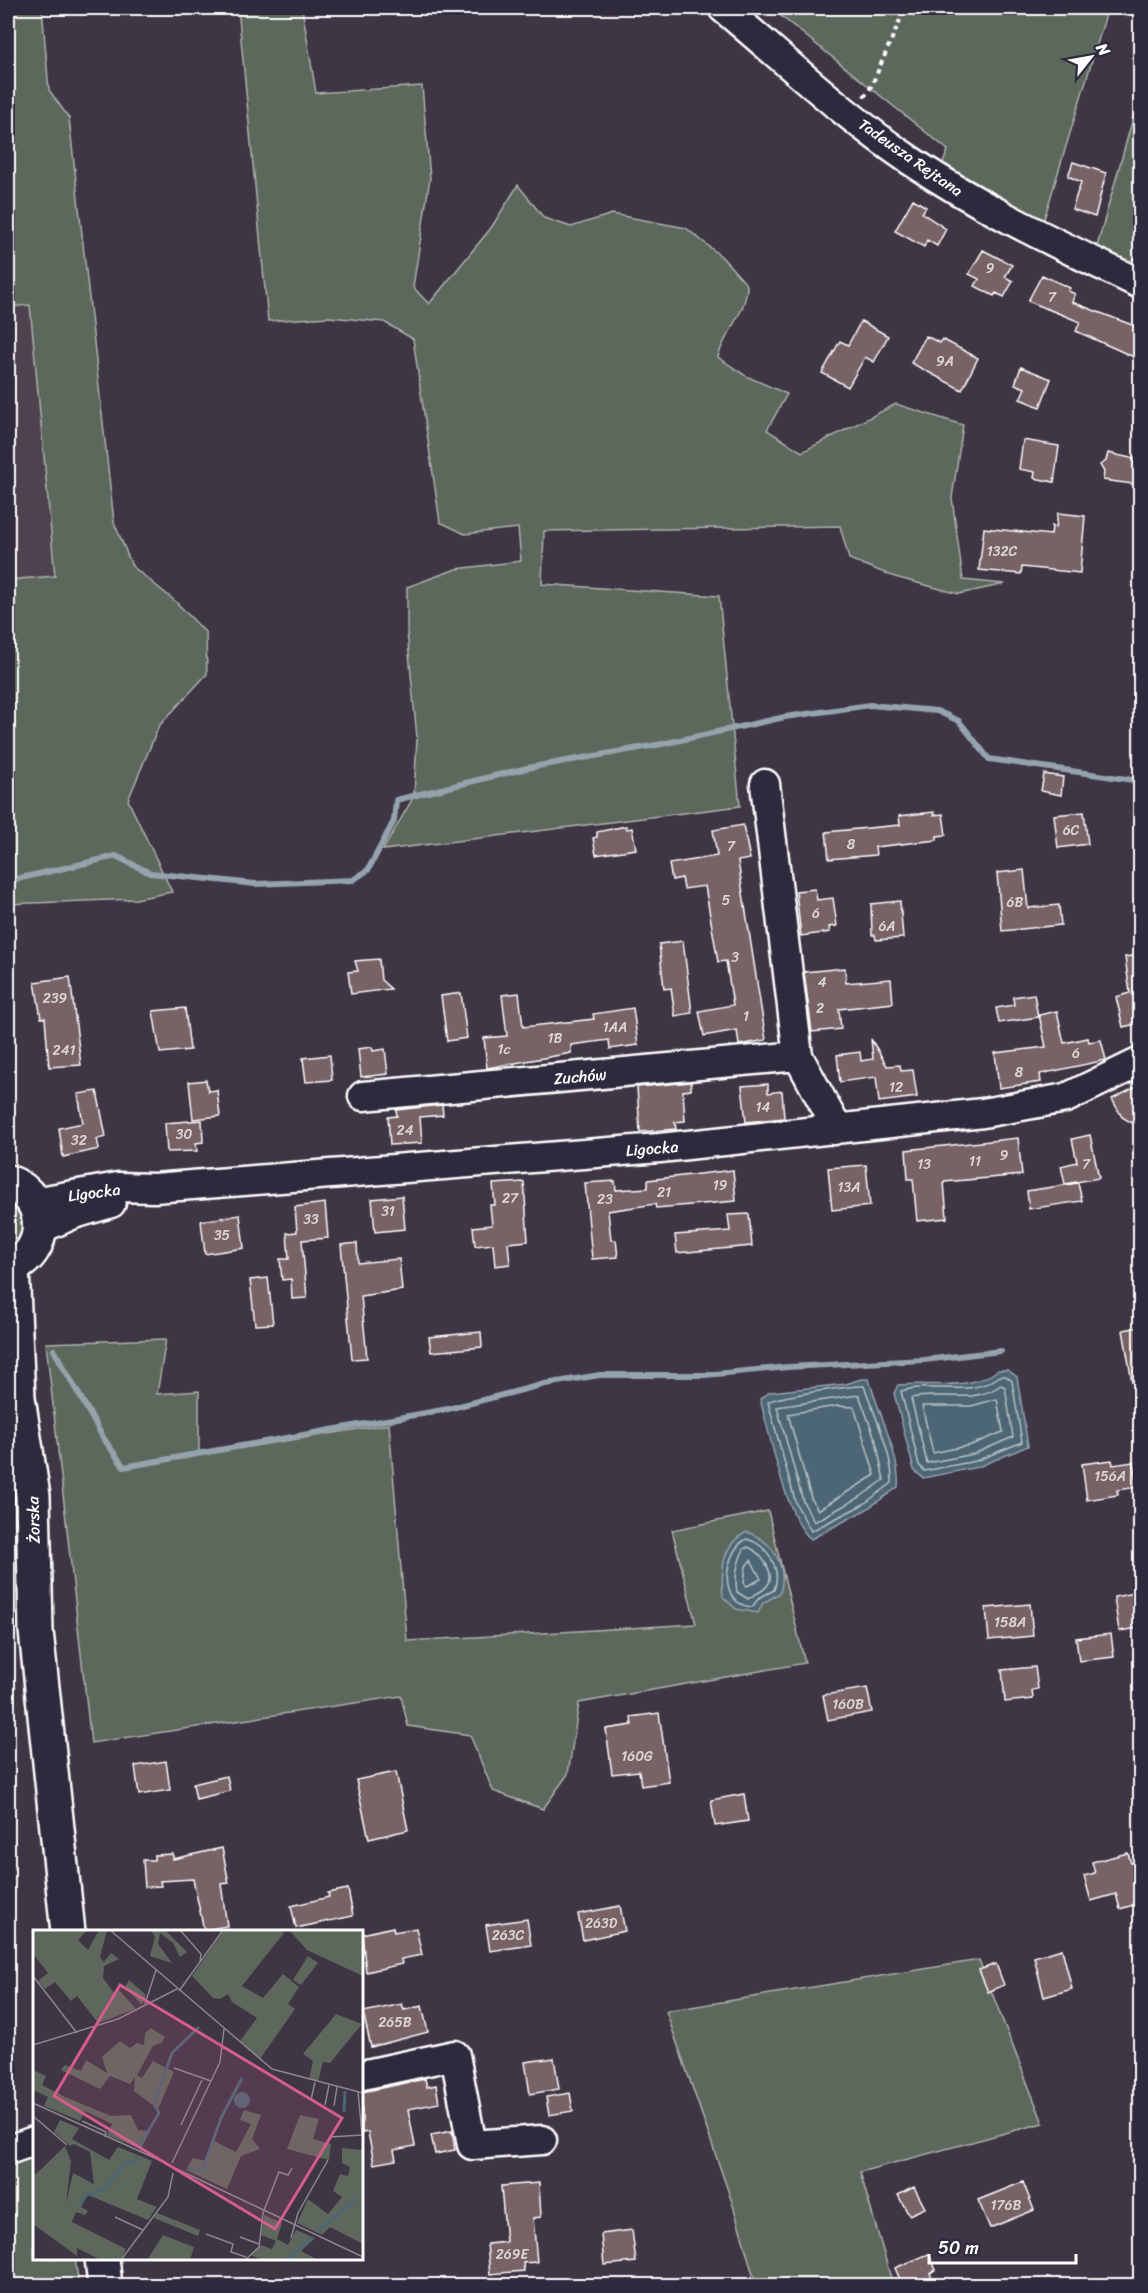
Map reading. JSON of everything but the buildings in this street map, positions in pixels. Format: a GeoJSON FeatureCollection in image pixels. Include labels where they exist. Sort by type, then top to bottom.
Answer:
{"type":"FeatureCollection","features":[{"type":"Feature","properties":{"kind":"main road"},"geometry":{"type":"LineString","coordinates":[[8,1182],[24,1191],[37,1216],[32,1251],[10,1267]]}},
{"type":"Feature","properties":{"kind":"main road","name":"Żorska"},"geometry":{"type":"LineString","coordinates":[[10,1267],[17,1389],[33,1496],[36,1631],[68,1930]]}},
{"type":"Feature","properties":{"kind":"main road","name":"Żorska"},"geometry":{"type":"LineString","coordinates":[[8,1450],[17,1554],[36,1631]]}},
{"type":"Feature","properties":{"kind":"main road"},"geometry":{"type":"LineString","coordinates":[[102,2260],[105,2286]]}},
{"type":"Feature","properties":{"kind":"street","name":"Tadeusza Rejtana"},"geometry":{"type":"LineString","coordinates":[[723,8],[851,115],[911,160],[981,205],[1049,242],[1134,273]]}},
{"type":"Feature","properties":{"kind":"street"},"geometry":{"type":"LineString","coordinates":[[765,784],[798,1056],[832,1119],[834,1130]]}},
{"type":"Feature","properties":{"kind":"street","name":"Zuchów"},"geometry":{"type":"LineString","coordinates":[[363,1096],[798,1056]]}},
{"type":"Feature","properties":{"kind":"street","name":"Ligocka"},"geometry":{"type":"LineString","coordinates":[[37,1216],[118,1187],[154,1188],[660,1148],[983,1113],[1055,1101],[1089,1088],[1140,1062]]}},
{"type":"Feature","properties":{"kind":"street"},"geometry":{"type":"LineString","coordinates":[[363,2075],[455,2055],[472,2145],[542,2140]]}},
{"type":"Feature","properties":{"kind":"street"},"geometry":{"type":"LineString","coordinates":[[8,2150],[33,2141]]}},
{"type":"Feature","properties":{"kind":"path"},"geometry":{"type":"LineString","coordinates":[[851,115],[871,87],[900,20]]}},
{"type":"Feature","properties":{"kind":"shaded area"},"geometry":{"type":"Polygon","coordinates":[[[30,305],[55,576],[8,580],[8,307],[30,305]]]}},
{"type":"Feature","properties":{"kind":"green space"},"geometry":{"type":"Polygon","coordinates":[[[8,8],[42,8],[49,90],[69,118],[114,522],[132,566],[175,601],[206,633],[207,674],[159,726],[128,800],[172,892],[136,899],[8,904],[8,580],[55,576],[30,305],[8,307],[8,8]]]}},
{"type":"Feature","properties":{"kind":"green space"},"geometry":{"type":"Polygon","coordinates":[[[238,8],[302,8],[316,93],[422,86],[430,178],[413,287],[429,304],[491,228],[518,185],[544,218],[571,227],[612,214],[686,228],[722,257],[747,285],[744,304],[718,357],[746,376],[787,394],[767,430],[802,452],[896,404],[963,425],[952,498],[963,580],[1005,584],[959,594],[895,577],[849,559],[840,526],[544,531],[542,584],[719,596],[740,806],[383,850],[414,796],[417,738],[407,632],[407,587],[456,569],[521,561],[518,528],[465,534],[440,522],[413,339],[384,322],[329,317],[268,321],[238,8]]]}},
{"type":"Feature","properties":{"kind":"green space"},"geometry":{"type":"Polygon","coordinates":[[[771,8],[1108,8],[1041,229],[940,171],[948,150],[771,8]]]}},
{"type":"Feature","properties":{"kind":"green space"},"geometry":{"type":"Polygon","coordinates":[[[1140,93],[1140,257],[1116,265],[1094,257],[1140,93]]]}},
{"type":"Feature","properties":{"kind":"green space"},"geometry":{"type":"Polygon","coordinates":[[[8,1197],[19,1204],[26,1234],[8,1255],[8,1197]]]}},
{"type":"Feature","properties":{"kind":"green space"},"geometry":{"type":"Polygon","coordinates":[[[166,1339],[157,1394],[199,1391],[199,1455],[389,1424],[407,1641],[696,1624],[672,1530],[768,1511],[805,1663],[579,1703],[568,1774],[543,1809],[493,1791],[470,1735],[408,1726],[401,1696],[91,1743],[46,1343],[166,1339]]]}},
{"type":"Feature","properties":{"kind":"green space"},"geometry":{"type":"Polygon","coordinates":[[[979,1960],[1043,2123],[860,2172],[893,2285],[756,2285],[733,2205],[666,2011],[979,1960]]]}},
{"type":"Feature","properties":{"kind":"green space"},"geometry":{"type":"Polygon","coordinates":[[[33,2150],[33,2260],[75,2260],[79,2285],[8,2285],[8,2158],[33,2150]]]}},
{"type":"Feature","properties":{"kind":"water"},"geometry":{"type":"Polygon","coordinates":[[[998,1370],[1008,1370],[1017,1377],[1028,1446],[978,1467],[923,1478],[914,1470],[894,1393],[898,1385],[963,1383],[987,1377],[998,1370]]]}},
{"type":"Feature","properties":{"kind":"water"},"geometry":{"type":"Polygon","coordinates":[[[869,1379],[888,1433],[896,1462],[898,1487],[867,1509],[811,1539],[802,1529],[787,1496],[760,1399],[770,1392],[846,1384],[869,1379]]]}},
{"type":"Feature","properties":{"kind":"water"},"geometry":{"type":"Polygon","coordinates":[[[747,1532],[771,1548],[782,1573],[780,1593],[763,1603],[758,1613],[736,1609],[723,1597],[722,1578],[727,1551],[738,1537],[747,1532]]]}},
{"type":"Feature","properties":{"kind":"waterway"},"geometry":{"type":"LineString","coordinates":[[8,881],[116,856],[150,873],[255,884],[353,880],[368,870],[394,821],[396,800],[527,768],[662,744],[785,717],[870,705],[937,711],[959,721],[989,759],[1140,781]]}},
{"type":"Feature","properties":{"kind":"waterway"},"geometry":{"type":"LineString","coordinates":[[54,1350],[104,1439],[124,1467],[448,1409],[545,1384],[600,1375],[705,1375],[788,1367],[924,1360],[1001,1351]]}}]}
